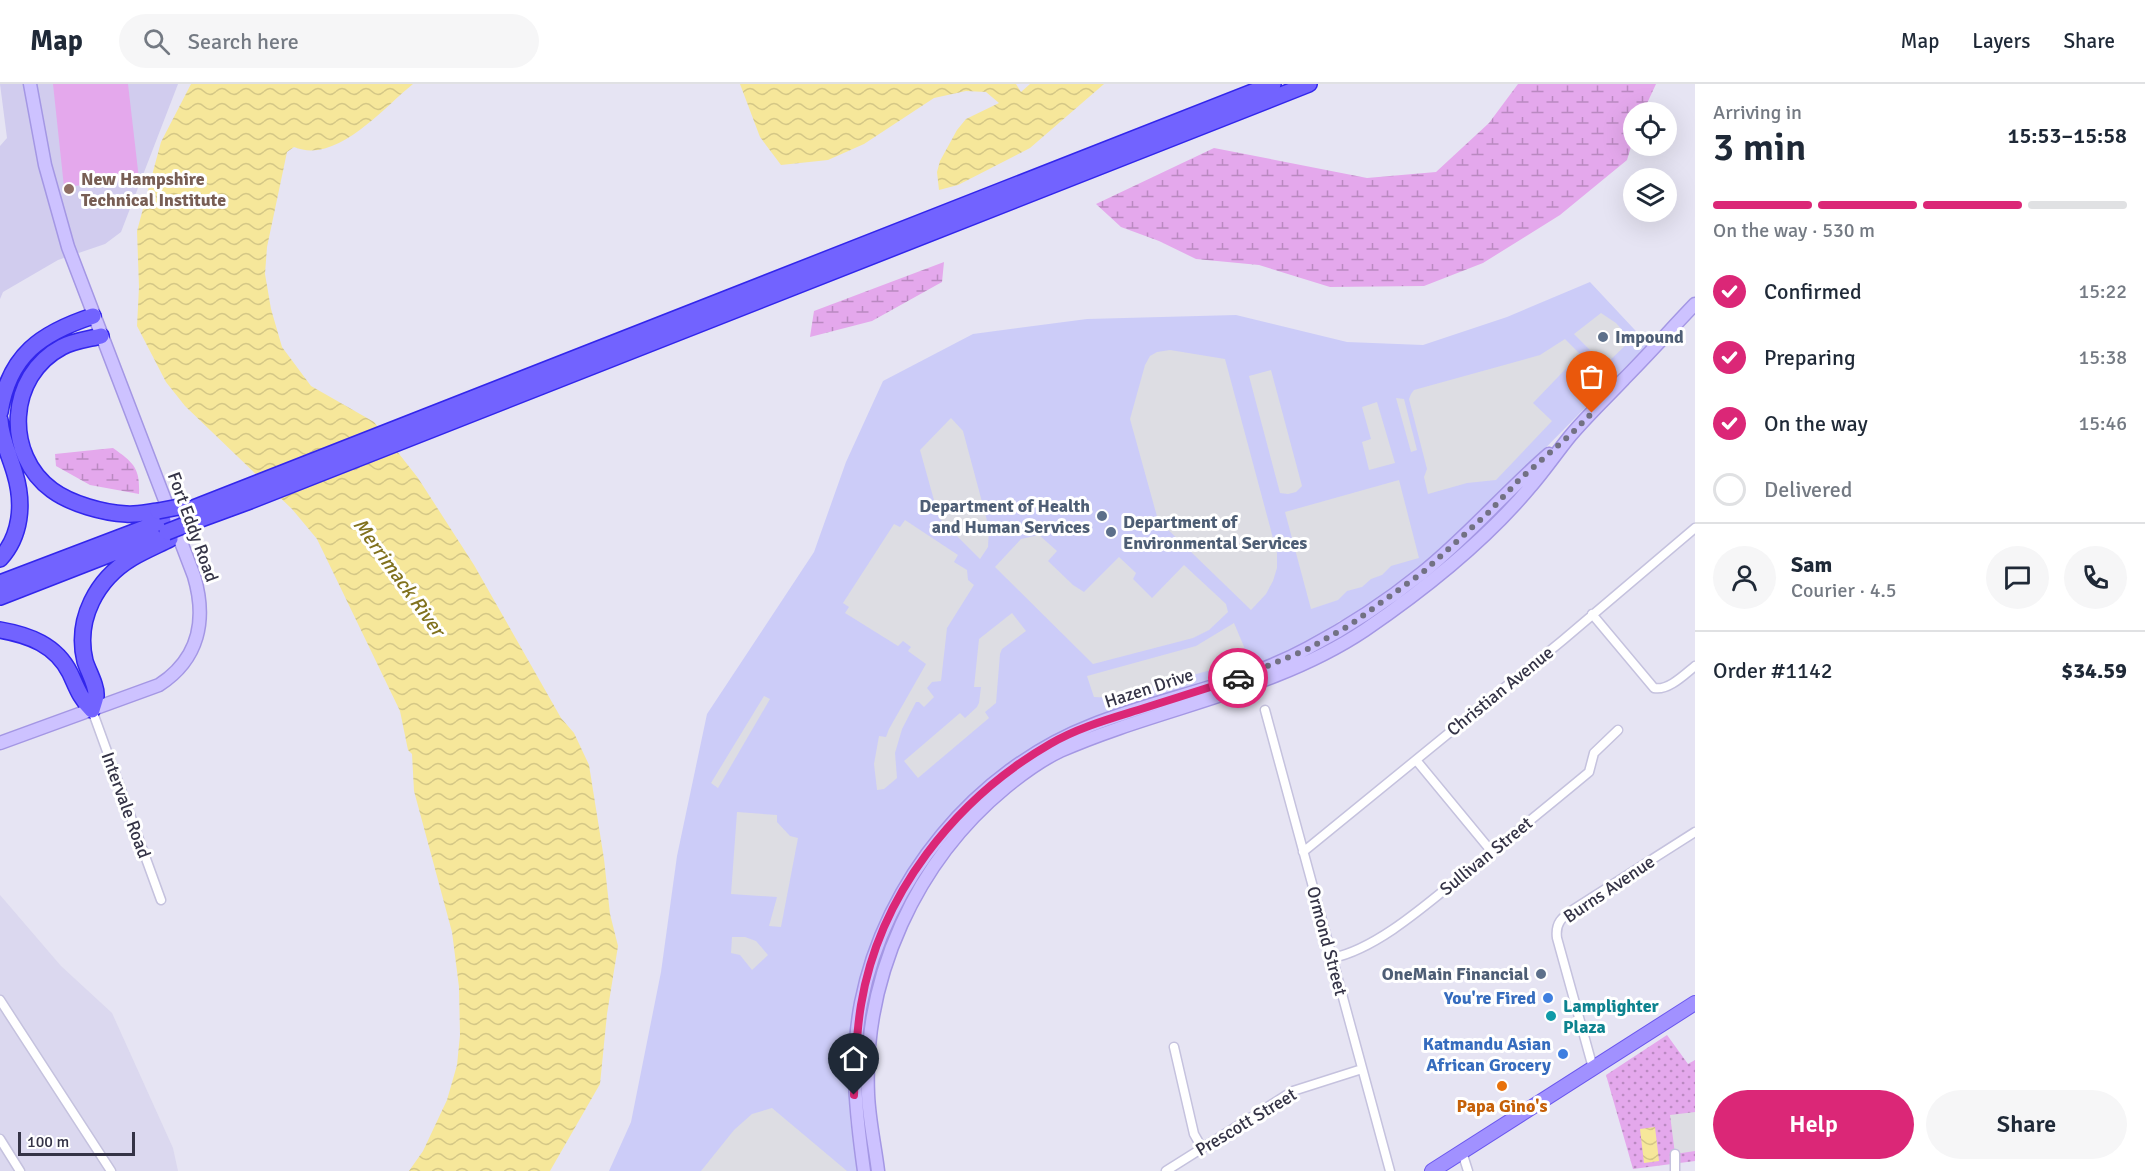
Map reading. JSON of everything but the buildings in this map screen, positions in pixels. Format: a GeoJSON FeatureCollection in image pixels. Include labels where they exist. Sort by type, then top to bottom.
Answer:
{"type":"FeatureCollection","features":[{"type":"Feature","properties":{"kind":"highway"},"geometry":{"type":"LineString","coordinates":[[0,597],[165,526],[1273,84]]}},
{"type":"Feature","properties":{"kind":"highway"},"geometry":{"type":"LineString","coordinates":[[418,427],[1309,84]]}},
{"type":"Feature","properties":{"kind":"highway"},"geometry":{"type":"LineString","coordinates":[[0,412],[6,383],[22,356],[35,343],[50,334],[93,316]]}},
{"type":"Feature","properties":{"kind":"highway"},"geometry":{"type":"LineString","coordinates":[[101,336],[62,347],[40,364],[22,394],[18,412],[21,447],[28,464],[39,478],[68,500],[165,526]]}},
{"type":"Feature","properties":{"kind":"highway"},"geometry":{"type":"LineString","coordinates":[[0,420],[1,432],[20,493],[20,511],[14,537],[0,559]]}},
{"type":"Feature","properties":{"kind":"highway"},"geometry":{"type":"LineString","coordinates":[[0,583],[165,526]]}},
{"type":"Feature","properties":{"kind":"highway"},"geometry":{"type":"LineString","coordinates":[[92,710],[96,695],[85,659],[82,636],[85,615],[93,597],[106,579],[165,526]]}},
{"type":"Feature","properties":{"kind":"highway"},"geometry":{"type":"LineString","coordinates":[[0,630],[32,637],[57,655],[69,670],[82,700],[92,710]]}},
{"type":"Feature","properties":{"kind":"main road"},"geometry":{"type":"LineString","coordinates":[[1432,1171],[1695,1003]]}},
{"type":"Feature","properties":{"kind":"street","name":"Fort Eddy Road"},"geometry":{"type":"LineString","coordinates":[[0,743],[142,693],[169,679],[179,669],[195,643],[201,613],[195,576],[93,316],[58,216],[45,165],[30,84]]}},
{"type":"Feature","properties":{"kind":"street","name":"Hazen Drive"},"geometry":{"type":"LineString","coordinates":[[864,1171],[854,1095],[861,1003],[871,964],[883,929],[913,873],[946,830],[971,803],[1051,743],[1102,722],[1266,668],[1306,650],[1356,622],[1422,573],[1472,528],[1520,479],[1570,435],[1695,304]]}},
{"type":"Feature","properties":{"kind":"street","name":"Hazen Drive"},"geometry":{"type":"LineString","coordinates":[[878,1171],[868,1095],[876,1000],[888,956],[901,922],[933,867],[969,822],[990,800],[1015,780],[1056,753],[1300,665],[1339,647],[1364,631],[1422,588],[1491,528],[1529,489],[1570,435]]}},
{"type":"Feature","properties":{"kind":"street","name":"Christian Avenue"},"geometry":{"type":"LineString","coordinates":[[1303,852],[1695,528]]}},
{"type":"Feature","properties":{"kind":"street"},"geometry":{"type":"LineString","coordinates":[[1592,614],[1654,688],[1660,690],[1695,666]]}},
{"type":"Feature","properties":{"kind":"street","name":"Intervale Road"},"geometry":{"type":"LineString","coordinates":[[92,710],[161,900]]}},
{"type":"Feature","properties":{"kind":"street","name":"Ormond Street"},"geometry":{"type":"LineString","coordinates":[[1265,710],[1390,1171]]}},
{"type":"Feature","properties":{"kind":"street","name":"Sullivan Street"},"geometry":{"type":"LineString","coordinates":[[1332,958],[1343,956],[1369,943],[1400,924],[1492,852],[1589,772],[1594,753],[1618,730]]}},
{"type":"Feature","properties":{"kind":"street"},"geometry":{"type":"LineString","coordinates":[[1416,759],[1492,852]]}},
{"type":"Feature","properties":{"kind":"street","name":"Burns Avenue"},"geometry":{"type":"LineString","coordinates":[[1593,1068],[1557,938],[1557,927],[1560,921],[1574,909],[1695,832]]}},
{"type":"Feature","properties":{"kind":"street"},"geometry":{"type":"LineString","coordinates":[[0,1000],[111,1171]]}},
{"type":"Feature","properties":{"kind":"street"},"geometry":{"type":"LineString","coordinates":[[1174,1047],[1194,1134],[1202,1148]]}},
{"type":"Feature","properties":{"kind":"street","name":"Prescott Street"},"geometry":{"type":"LineString","coordinates":[[1166,1171],[1293,1091],[1362,1069]]}},
{"type":"Feature","properties":{"kind":"street"},"geometry":{"type":"LineString","coordinates":[[0,1139],[20,1171]]}},
{"type":"Feature","properties":{"kind":"street"},"geometry":{"type":"LineString","coordinates":[[1462,1152],[1467,1171]]}},
{"type":"Feature","properties":{"kind":"street"},"geometry":{"type":"LineString","coordinates":[[1675,1154],[1675,1171]]}},
{"type":"Feature","properties":{"kind":"shaded area","name":"New Hampshire Technical Institute"},"geometry":{"type":"Polygon","coordinates":[[[0,84],[178,84],[121,232],[105,244],[58,260],[3,292],[0,299],[0,146],[7,138],[0,84]]]}},
{"type":"Feature","properties":{"kind":"shaded area"},"geometry":{"type":"Polygon","coordinates":[[[1590,282],[1648,344],[1501,493],[1419,570],[1354,617],[1339,621],[1327,634],[1266,663],[1065,730],[1005,767],[983,785],[940,828],[900,885],[882,920],[863,970],[855,1003],[848,1051],[850,1119],[857,1171],[609,1171],[631,1122],[661,972],[677,856],[707,714],[814,552],[846,462],[883,381],[973,334],[1087,319],[1236,315],[1347,342],[1423,345],[1507,317],[1590,282]]]}},
{"type":"Feature","properties":{"kind":"shaded area","name":"Impound"},"geometry":{"type":"Polygon","coordinates":[[[1601,313],[1616,323],[1631,340],[1605,365],[1574,334],[1601,313]]]}},
{"type":"Feature","properties":{"kind":"shaded area"},"geometry":{"type":"Polygon","coordinates":[[[1565,339],[1580,354],[1533,403],[1552,421],[1496,480],[1467,483],[1428,494],[1424,477],[1427,469],[1409,399],[1414,390],[1540,355],[1565,339]]]}},
{"type":"Feature","properties":{"kind":"shaded area"},"geometry":{"type":"Polygon","coordinates":[[[1170,350],[1225,359],[1277,553],[1277,568],[1273,581],[1266,594],[1251,610],[1158,520],[1130,419],[1145,365],[1150,356],[1157,352],[1170,350]]]}},
{"type":"Feature","properties":{"kind":"shaded area"},"geometry":{"type":"Polygon","coordinates":[[[1271,370],[1302,486],[1296,492],[1288,494],[1280,493],[1249,376],[1271,370]]]}},
{"type":"Feature","properties":{"kind":"shaded area"},"geometry":{"type":"Polygon","coordinates":[[[1396,398],[1404,399],[1417,450],[1411,452],[1396,398]]]}},
{"type":"Feature","properties":{"kind":"shaded area"},"geometry":{"type":"Polygon","coordinates":[[[1377,402],[1395,463],[1369,470],[1362,442],[1371,439],[1362,407],[1377,402]]]}},
{"type":"Feature","properties":{"kind":"shaded area"},"geometry":{"type":"Polygon","coordinates":[[[951,418],[963,431],[989,528],[988,547],[980,559],[939,518],[920,450],[951,418]]]}},
{"type":"Feature","properties":{"kind":"shaded area"},"geometry":{"type":"Polygon","coordinates":[[[1399,480],[1419,558],[1391,566],[1382,575],[1371,579],[1362,587],[1347,591],[1338,600],[1311,609],[1285,512],[1399,480]]]}},
{"type":"Feature","properties":{"kind":"shaded area"},"geometry":{"type":"Polygon","coordinates":[[[905,520],[958,555],[954,562],[967,570],[968,580],[974,585],[947,628],[941,681],[932,682],[927,688],[934,697],[924,707],[916,702],[902,729],[895,753],[897,778],[884,789],[877,790],[874,764],[879,736],[886,737],[926,664],[908,651],[911,647],[903,641],[898,646],[845,613],[849,607],[843,603],[894,524],[900,527],[905,520]]]}},
{"type":"Feature","properties":{"kind":"shaded area"},"geometry":{"type":"Polygon","coordinates":[[[1039,535],[1057,551],[1048,561],[1073,585],[1084,592],[1119,557],[1136,573],[1133,579],[1152,598],[1184,565],[1226,604],[1228,612],[1209,630],[1193,638],[1093,664],[995,567],[1021,539],[1039,535]]]}},
{"type":"Feature","properties":{"kind":"shaded area"},"geometry":{"type":"Polygon","coordinates":[[[1012,613],[1026,631],[1002,649],[996,703],[985,712],[989,718],[918,778],[904,761],[960,713],[965,718],[977,707],[981,687],[974,687],[979,639],[1012,613]]]}},
{"type":"Feature","properties":{"kind":"shaded area"},"geometry":{"type":"Polygon","coordinates":[[[1234,623],[1245,649],[1225,666],[1111,698],[1094,697],[1087,676],[1196,646],[1234,623]]]}},
{"type":"Feature","properties":{"kind":"shaded area"},"geometry":{"type":"Polygon","coordinates":[[[764,696],[770,699],[718,788],[711,783],[764,696]]]}},
{"type":"Feature","properties":{"kind":"shaded area"},"geometry":{"type":"Polygon","coordinates":[[[737,812],[777,815],[777,822],[790,836],[798,838],[781,927],[769,926],[777,897],[731,894],[737,812]]]}},
{"type":"Feature","properties":{"kind":"shaded area"},"geometry":{"type":"Polygon","coordinates":[[[0,895],[61,966],[112,1013],[173,1148],[178,1171],[0,1171],[0,895]]]}},
{"type":"Feature","properties":{"kind":"shaded area"},"geometry":{"type":"Polygon","coordinates":[[[732,937],[745,937],[756,941],[768,955],[752,970],[740,955],[731,953],[732,937]]]}},
{"type":"Feature","properties":{"kind":"shaded area"},"geometry":{"type":"Polygon","coordinates":[[[772,1108],[847,1171],[701,1171],[734,1130],[752,1114],[772,1108]]]}},
{"type":"Feature","properties":{"kind":"shaded area"},"geometry":{"type":"Polygon","coordinates":[[[1695,1112],[1695,1151],[1675,1154],[1670,1115],[1695,1112]]]}},
{"type":"Feature","properties":{"kind":"green space"},"geometry":{"type":"Polygon","coordinates":[[[53,84],[128,84],[139,179],[64,187],[53,84]]]}},
{"type":"Feature","properties":{"kind":"green space"},"geometry":{"type":"Polygon","coordinates":[[[1518,84],[1656,84],[1648,102],[1623,102],[1623,156],[1628,156],[1627,160],[1560,215],[1483,263],[1424,286],[1330,287],[1259,265],[1196,259],[1159,241],[1121,227],[1096,204],[1214,148],[1367,178],[1436,172],[1489,123],[1518,84]]]}},
{"type":"Feature","properties":{"kind":"green space"},"geometry":{"type":"Polygon","coordinates":[[[944,262],[942,282],[872,321],[810,337],[814,311],[944,262]]]}},
{"type":"Feature","properties":{"kind":"green space"},"geometry":{"type":"Polygon","coordinates":[[[113,448],[131,462],[137,472],[139,494],[90,485],[56,466],[55,454],[113,448]]]}},
{"type":"Feature","properties":{"kind":"green space"},"geometry":{"type":"Polygon","coordinates":[[[1667,1035],[1688,1064],[1695,1060],[1695,1161],[1633,1169],[1606,1075],[1667,1035]]]}},
{"type":"Feature","properties":{"kind":"water","name":"Merrimack River"},"geometry":{"type":"Polygon","coordinates":[[[191,84],[413,84],[373,119],[342,141],[326,148],[310,150],[294,147],[287,152],[267,247],[265,274],[271,309],[282,347],[311,386],[374,422],[418,478],[474,565],[561,718],[574,733],[589,765],[610,914],[618,946],[607,1014],[600,1084],[550,1171],[409,1171],[423,1151],[447,1100],[457,1065],[460,1035],[459,987],[452,932],[414,791],[412,754],[408,750],[400,711],[317,539],[292,509],[185,406],[166,382],[137,326],[139,287],[137,231],[161,142],[191,84]]]}},
{"type":"Feature","properties":{"kind":"water"},"geometry":{"type":"Polygon","coordinates":[[[740,84],[1016,84],[1021,92],[1030,84],[1104,84],[1030,148],[958,185],[939,190],[937,172],[940,161],[957,130],[966,119],[999,103],[986,92],[966,91],[934,98],[864,144],[828,160],[781,165],[760,137],[740,84]]]}},
{"type":"Feature","properties":{"kind":"water"},"geometry":{"type":"Polygon","coordinates":[[[1655,1127],[1659,1161],[1644,1163],[1640,1129],[1655,1127]]]}},
{"type":"Feature","properties":{"kind":"way so far"},"geometry":{"type":"LineString","coordinates":[[1238,678],[1306,650],[1356,622],[1422,573],[1592,413]]}},
{"type":"Feature","properties":{"kind":"place","name":"New Hampshire Technical Institute"},"geometry":{"type":"Point","coordinates":[69,189]}},
{"type":"Feature","properties":{"kind":"place","name":"Impound"},"geometry":{"type":"Point","coordinates":[1603,337]}},
{"type":"Feature","properties":{"kind":"place","name":"Department of Health and Human Services"},"geometry":{"type":"Point","coordinates":[1102,516]}},
{"type":"Feature","properties":{"kind":"place","name":"Department of Environmental Services"},"geometry":{"type":"Point","coordinates":[1111,532]}},
{"type":"Feature","properties":{"kind":"place","name":"OneMain Financial"},"geometry":{"type":"Point","coordinates":[1541,974]}},
{"type":"Feature","properties":{"kind":"place","name":"You're Fired"},"geometry":{"type":"Point","coordinates":[1548,998]}},
{"type":"Feature","properties":{"kind":"place","name":"Lamplighter Plaza"},"geometry":{"type":"Point","coordinates":[1551,1016]}},
{"type":"Feature","properties":{"kind":"place","name":"Katmandu Asian African Grocery"},"geometry":{"type":"Point","coordinates":[1563,1054]}},
{"type":"Feature","properties":{"kind":"place","name":"Papa Gino's"},"geometry":{"type":"Point","coordinates":[1502,1086]}},
{"type":"Feature","properties":{"kind":"route"},"geometry":{"type":"LineString","coordinates":[[854,1095],[856,1044],[861,1003],[883,929],[913,873],[952,823],[992,785],[1051,743],[1092,725],[1238,678]]}}]}
